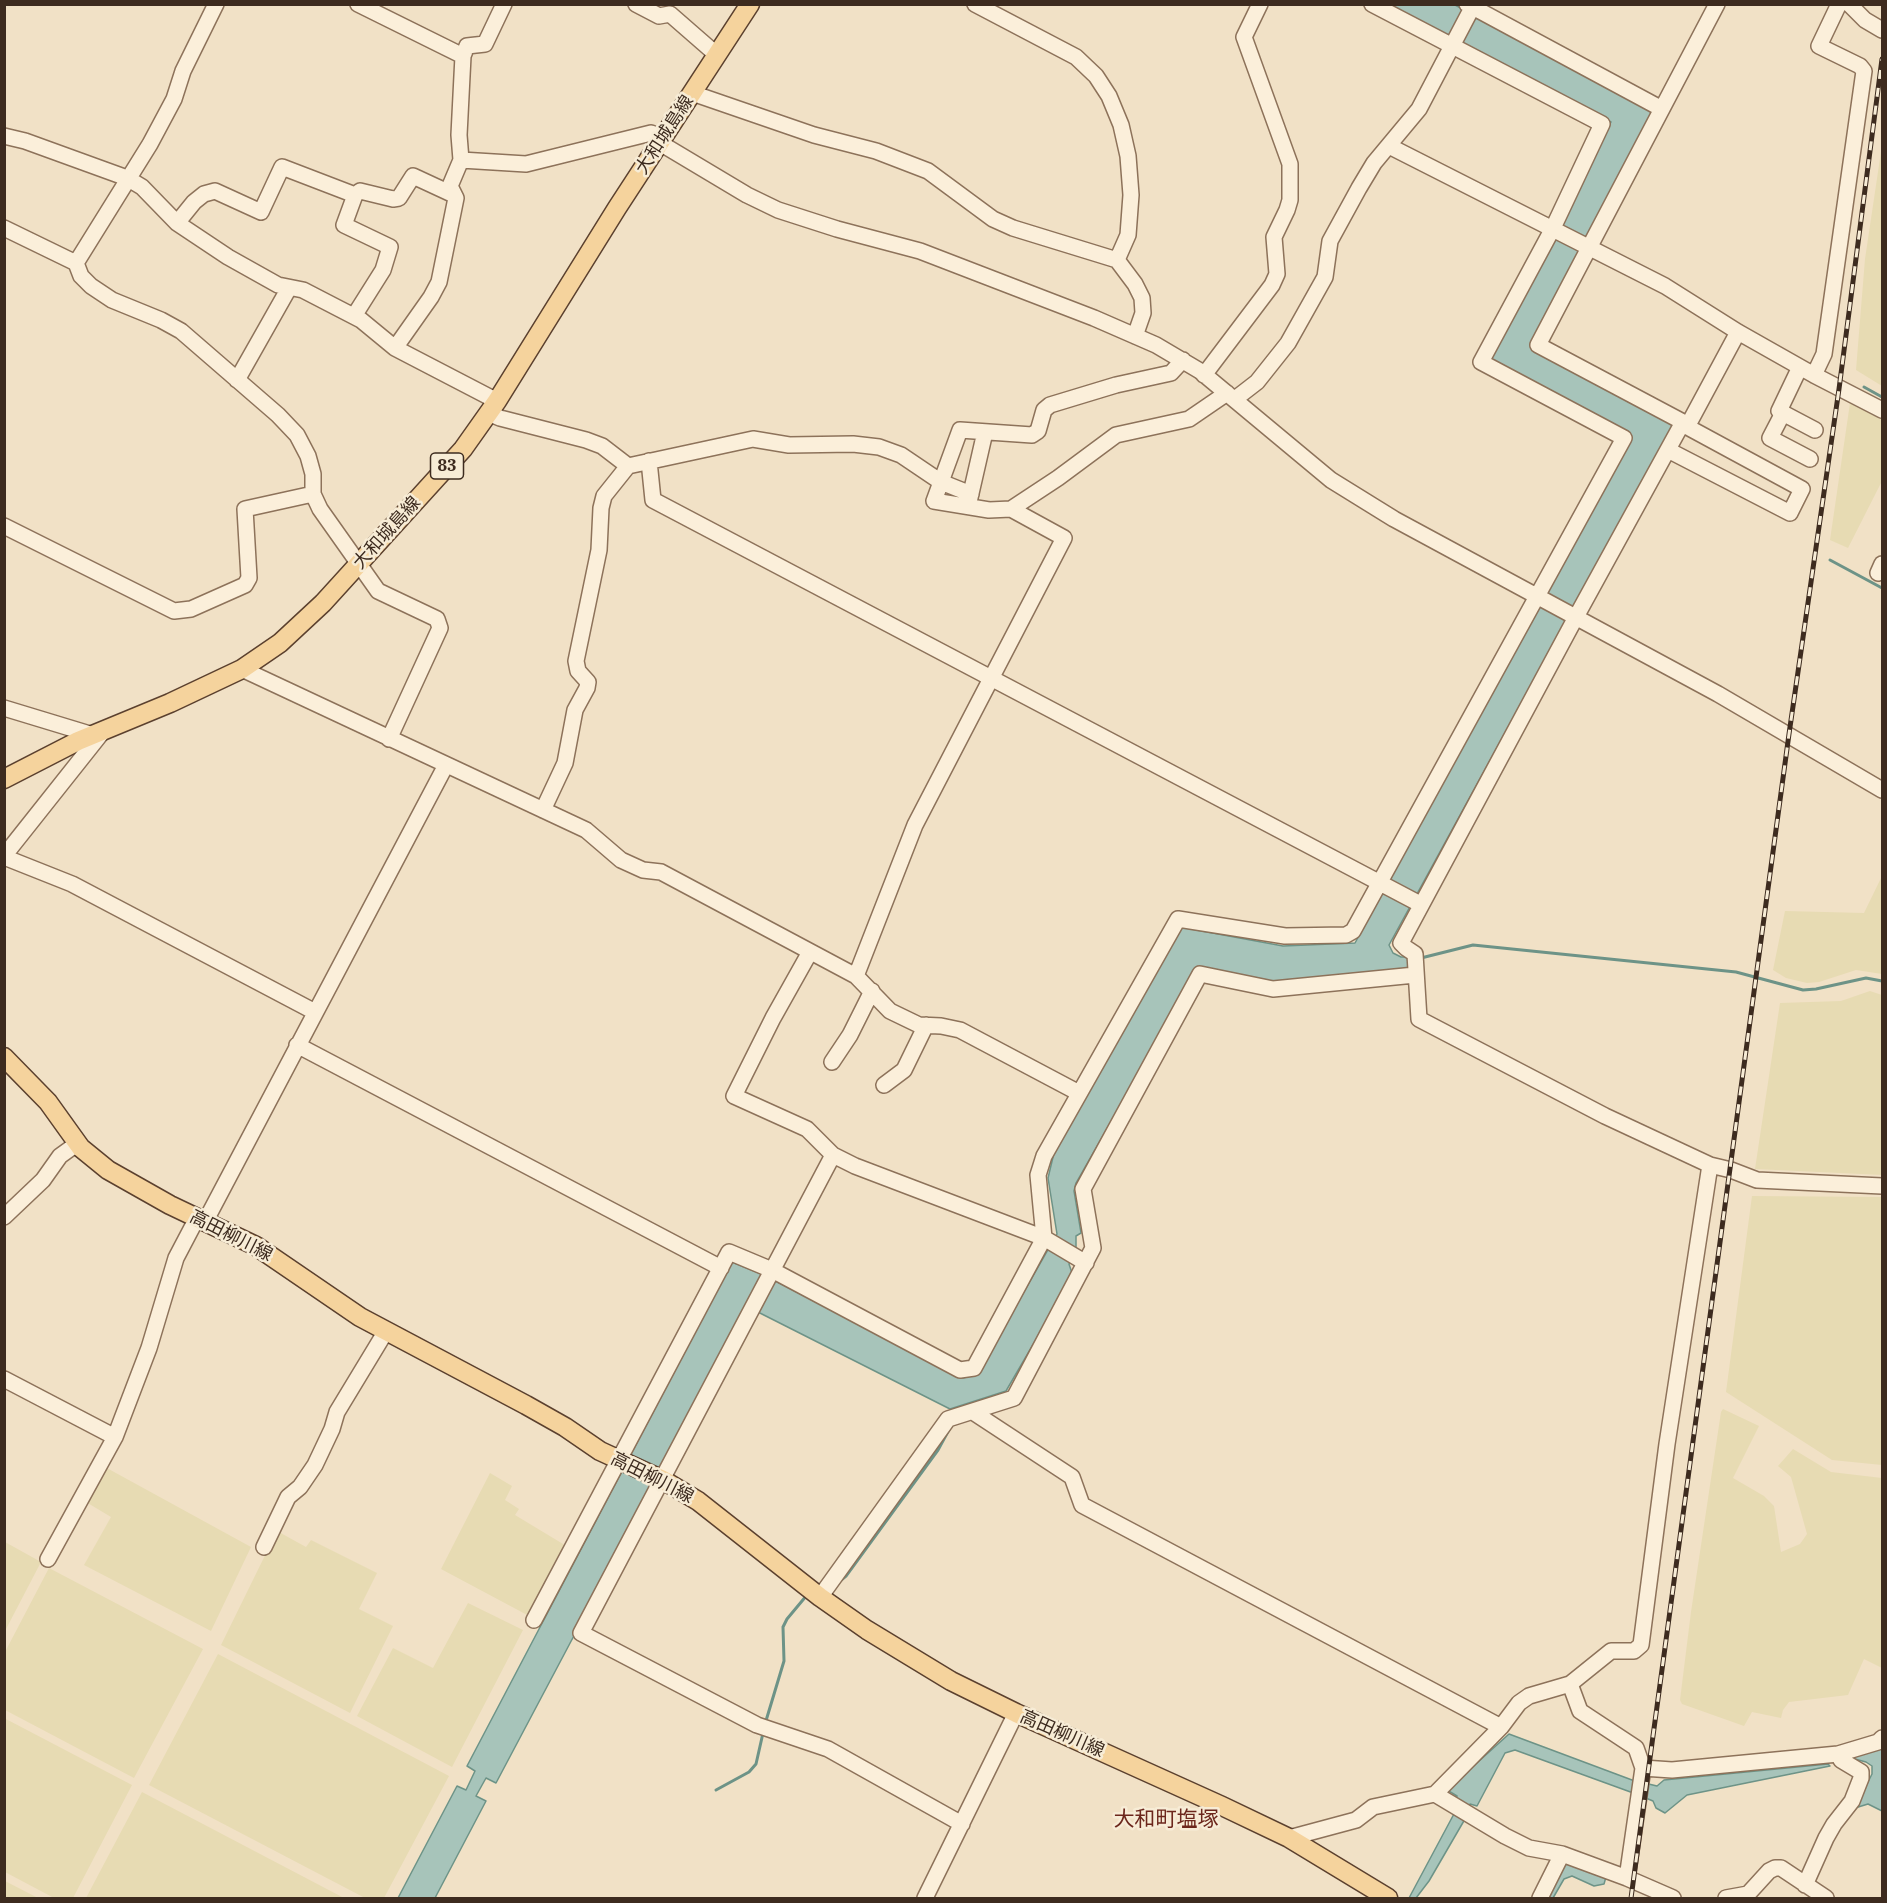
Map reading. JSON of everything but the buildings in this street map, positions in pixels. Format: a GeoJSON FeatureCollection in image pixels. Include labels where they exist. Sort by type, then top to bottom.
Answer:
{"type":"FeatureCollection","features":[{"type":"Feature","properties":{"kind":"main road","name":"大和城島線"},"geometry":{"type":"LineString","coordinates":[[4,779],[99,733],[242,669],[300,627],[463,449],[493,407],[611,218],[750,4]]}},
{"type":"Feature","properties":{"kind":"main road","name":"高田柳川線"},"geometry":{"type":"LineString","coordinates":[[4,1058],[48,1102],[78,1143],[93,1159],[108,1170],[170,1205],[256,1246],[360,1317],[565,1427],[600,1451],[660,1479],[698,1501],[820,1597],[951,1681],[1289,1838],[1388,1899]]}},
{"type":"Feature","properties":{"kind":"street"},"geometry":{"type":"LineString","coordinates":[[75,263],[150,144],[174,99],[183,71],[216,4]]}},
{"type":"Feature","properties":{"kind":"street"},"geometry":{"type":"LineString","coordinates":[[358,4],[463,56]]}},
{"type":"Feature","properties":{"kind":"street"},"geometry":{"type":"LineString","coordinates":[[395,348],[439,282],[456,198],[450,186],[461,160],[459,135],[463,56],[468,46],[485,44],[504,4]]}},
{"type":"Feature","properties":{"kind":"street"},"geometry":{"type":"LineString","coordinates":[[636,4],[659,16],[670,15],[717,55]]}},
{"type":"Feature","properties":{"kind":"street"},"geometry":{"type":"LineString","coordinates":[[975,4],[1076,57],[1096,76],[1109,96],[1121,125],[1128,156],[1131,195],[1128,235],[1117,260]]}},
{"type":"Feature","properties":{"kind":"street"},"geometry":{"type":"LineString","coordinates":[[1204,375],[1272,285],[1277,274],[1274,237],[1290,200],[1290,165],[1244,37],[1260,4]]}},
{"type":"Feature","properties":{"kind":"street"},"geometry":{"type":"LineString","coordinates":[[534,1620],[622,1461],[729,1252],[772,1270],[960,1370],[974,1368],[1044,1238],[1038,1175],[1044,1156],[1178,920],[1285,936],[1346,935],[1353,931],[1624,438],[1480,362],[1553,228],[1602,124],[1372,4]]}},
{"type":"Feature","properties":{"kind":"street"},"geometry":{"type":"LineString","coordinates":[[1668,450],[1790,513],[1802,489],[1684,426],[1683,422],[1538,345],[1717,4]]}},
{"type":"Feature","properties":{"kind":"street"},"geometry":{"type":"LineString","coordinates":[[1814,375],[1824,354],[1864,71],[1860,66],[1818,46],[1839,4]]}},
{"type":"Feature","properties":{"kind":"street"},"geometry":{"type":"LineString","coordinates":[[1849,4],[1865,20],[1882,30]]}},
{"type":"Feature","properties":{"kind":"street"},"geometry":{"type":"LineString","coordinates":[[1183,360],[1171,373],[1116,385],[1050,405],[1044,410],[1038,431],[1032,435],[960,430],[934,501],[970,500],[989,510],[1011,509],[1116,435],[1189,418],[1257,382],[1288,343],[1325,277],[1330,241],[1374,163],[1419,109],[1453,47],[1471,5],[1662,109]]}},
{"type":"Feature","properties":{"kind":"street"},"geometry":{"type":"LineString","coordinates":[[692,93],[814,135],[876,151],[928,171],[993,219],[1013,228],[1117,260],[1135,284],[1142,298],[1143,313],[1135,336]]}},
{"type":"Feature","properties":{"kind":"street"},"geometry":{"type":"LineString","coordinates":[[461,160],[526,164],[651,133],[747,195],[778,210],[837,229],[920,251],[1135,336],[1183,360],[1204,375],[1331,480],[1359,498],[1759,717],[1882,790]]}},
{"type":"Feature","properties":{"kind":"street"},"geometry":{"type":"LineString","coordinates":[[4,136],[25,141],[127,178],[142,187],[177,223],[228,257],[278,285],[303,290],[361,320],[395,348],[493,407],[500,418],[586,440],[602,446],[628,466]]}},
{"type":"Feature","properties":{"kind":"street"},"geometry":{"type":"LineString","coordinates":[[1389,146],[1665,286],[1800,368],[1882,410]]}},
{"type":"Feature","properties":{"kind":"street"},"geometry":{"type":"LineString","coordinates":[[177,223],[194,202],[204,194],[215,191],[261,212],[282,167],[355,195]]}},
{"type":"Feature","properties":{"kind":"street"},"geometry":{"type":"LineString","coordinates":[[354,316],[383,270],[390,247],[344,225],[355,195],[360,191],[393,199],[399,198],[413,176],[454,195]]}},
{"type":"Feature","properties":{"kind":"street"},"geometry":{"type":"LineString","coordinates":[[4,228],[75,263],[81,276],[112,300],[161,320],[181,331],[278,415],[297,435],[308,456],[313,474],[313,494],[320,509],[378,591],[437,620],[440,628],[389,739]]}},
{"type":"Feature","properties":{"kind":"street"},"geometry":{"type":"LineString","coordinates":[[237,380],[289,288]]}},
{"type":"Feature","properties":{"kind":"street"},"geometry":{"type":"LineString","coordinates":[[1738,332],[1668,450],[1420,904],[1401,943],[1415,954],[1419,1019],[1605,1116],[1710,1165],[1757,1180],[1882,1186]]}},
{"type":"Feature","properties":{"kind":"street"},"geometry":{"type":"LineString","coordinates":[[1800,368],[1779,411],[1815,430]]}},
{"type":"Feature","properties":{"kind":"street"},"geometry":{"type":"LineString","coordinates":[[1783,413],[1770,438],[1810,459]]}},
{"type":"Feature","properties":{"kind":"street"},"geometry":{"type":"LineString","coordinates":[[970,500],[985,432]]}},
{"type":"Feature","properties":{"kind":"street"},"geometry":{"type":"LineString","coordinates":[[543,810],[565,763],[575,710],[587,688],[588,682],[578,671],[576,661],[599,550],[601,508],[604,496],[628,466],[753,439],[789,445],[853,444],[879,447],[902,455],[941,482]]}},
{"type":"Feature","properties":{"kind":"street"},"geometry":{"type":"LineString","coordinates":[[649,461],[653,500],[1420,904]]}},
{"type":"Feature","properties":{"kind":"street"},"geometry":{"type":"LineString","coordinates":[[4,526],[174,611],[191,609],[245,585],[249,578],[245,509],[313,494]]}},
{"type":"Feature","properties":{"kind":"street"},"geometry":{"type":"LineString","coordinates":[[856,976],[915,825],[1064,538],[1011,509]]}},
{"type":"Feature","properties":{"kind":"street"},"geometry":{"type":"LineString","coordinates":[[242,669],[586,830],[621,860],[643,870],[661,872],[856,976],[890,1011],[919,1025],[960,1030],[1079,1093]]}},
{"type":"Feature","properties":{"kind":"street"},"geometry":{"type":"LineString","coordinates":[[4,708],[99,733],[4,857],[72,884],[315,1012]]}},
{"type":"Feature","properties":{"kind":"street"},"geometry":{"type":"LineString","coordinates":[[48,1559],[115,1437],[149,1348],[176,1258],[201,1220],[297,1046],[446,765]]}},
{"type":"Feature","properties":{"kind":"street"},"geometry":{"type":"LineString","coordinates":[[810,952],[773,1018],[734,1096],[807,1129],[833,1155],[855,1166],[1044,1238],[1086,1263]]}},
{"type":"Feature","properties":{"kind":"street"},"geometry":{"type":"LineString","coordinates":[[820,1597],[948,1419],[1014,1398],[1093,1248],[1083,1189],[1200,974],[1273,989],[1415,975]]}},
{"type":"Feature","properties":{"kind":"street"},"geometry":{"type":"LineString","coordinates":[[832,1062],[850,1035],[872,991]]}},
{"type":"Feature","properties":{"kind":"street"},"geometry":{"type":"LineString","coordinates":[[884,1085],[904,1070],[926,1025]]}},
{"type":"Feature","properties":{"kind":"street"},"geometry":{"type":"LineString","coordinates":[[297,1046],[721,1268]]}},
{"type":"Feature","properties":{"kind":"street"},"geometry":{"type":"LineString","coordinates":[[4,1217],[44,1180],[60,1156],[78,1143]]}},
{"type":"Feature","properties":{"kind":"street"},"geometry":{"type":"LineString","coordinates":[[833,1155],[660,1479],[581,1633],[757,1725],[828,1749],[962,1824]]}},
{"type":"Feature","properties":{"kind":"street"},"geometry":{"type":"LineString","coordinates":[[1289,1838],[1356,1820],[1373,1808],[1435,1794],[1529,1696],[1570,1684],[1611,1651],[1634,1651],[1641,1645],[1669,1432],[1710,1165]]}},
{"type":"Feature","properties":{"kind":"street"},"geometry":{"type":"LineString","coordinates":[[264,1547],[288,1497],[300,1487],[315,1465],[332,1429],[337,1412],[386,1331]]}},
{"type":"Feature","properties":{"kind":"street"},"geometry":{"type":"LineString","coordinates":[[4,1379],[115,1437]]}},
{"type":"Feature","properties":{"kind":"street"},"geometry":{"type":"LineString","coordinates":[[973,1412],[1072,1477],[1082,1505],[1501,1727]]}},
{"type":"Feature","properties":{"kind":"street"},"geometry":{"type":"LineString","coordinates":[[1570,1684],[1580,1711],[1636,1748],[1643,1768],[1627,1878]]}},
{"type":"Feature","properties":{"kind":"street"},"geometry":{"type":"LineString","coordinates":[[925,1899],[1016,1713]]}},
{"type":"Feature","properties":{"kind":"street"},"geometry":{"type":"LineString","coordinates":[[1643,1768],[1672,1770],[1838,1754],[1878,1742],[1882,1738]]}},
{"type":"Feature","properties":{"kind":"street"},"geometry":{"type":"LineString","coordinates":[[1726,1899],[1748,1894],[1769,1871],[1775,1868],[1781,1868],[1815,1894],[1826,1838],[1852,1801],[1861,1778],[1861,1772],[1841,1760],[1838,1754]]}},
{"type":"Feature","properties":{"kind":"street"},"geometry":{"type":"LineString","coordinates":[[1435,1794],[1529,1848],[1562,1854],[1627,1878],[1673,1899]]}},
{"type":"Feature","properties":{"kind":"street"},"geometry":{"type":"LineString","coordinates":[[1540,1899],[1562,1854]]}},
{"type":"Feature","properties":{"kind":"shaded area"},"geometry":{"type":"Polygon","coordinates":[[[1882,145],[1882,386],[1856,370],[1865,259],[1882,145]]]}},
{"type":"Feature","properties":{"kind":"shaded area"},"geometry":{"type":"Polygon","coordinates":[[[1850,403],[1882,417],[1882,481],[1848,548],[1830,540],[1850,403]]]}},
{"type":"Feature","properties":{"kind":"shaded area"},"geometry":{"type":"Polygon","coordinates":[[[1882,876],[1882,974],[1856,970],[1819,982],[1807,983],[1786,978],[1773,970],[1785,911],[1864,913],[1882,876]]]}},
{"type":"Feature","properties":{"kind":"shaded area"},"geometry":{"type":"Polygon","coordinates":[[[1870,991],[1882,995],[1882,1175],[1755,1169],[1780,1003],[1841,1001],[1870,991]]]}},
{"type":"Feature","properties":{"kind":"shaded area"},"geometry":{"type":"Polygon","coordinates":[[[1752,1196],[1882,1197],[1882,1465],[1832,1460],[1726,1392],[1752,1196]]]}},
{"type":"Feature","properties":{"kind":"shaded area"},"geometry":{"type":"Polygon","coordinates":[[[1723,1409],[1759,1426],[1733,1478],[1764,1496],[1774,1506],[1781,1552],[1800,1544],[1807,1534],[1791,1477],[1778,1466],[1793,1449],[1831,1472],[1882,1478],[1882,1668],[1864,1659],[1848,1695],[1789,1702],[1781,1718],[1752,1712],[1744,1726],[1682,1704],[1680,1700],[1691,1612],[1723,1409]]]}},
{"type":"Feature","properties":{"kind":"shaded area"},"geometry":{"type":"Polygon","coordinates":[[[105,1467],[251,1547],[211,1631],[84,1565],[111,1517],[86,1502],[105,1467]]]}},
{"type":"Feature","properties":{"kind":"shaded area"},"geometry":{"type":"Polygon","coordinates":[[[490,1473],[512,1486],[505,1500],[519,1509],[515,1515],[568,1547],[531,1617],[441,1569],[490,1473]]]}},
{"type":"Feature","properties":{"kind":"shaded area"},"geometry":{"type":"Polygon","coordinates":[[[277,1531],[306,1547],[311,1540],[377,1573],[359,1609],[393,1626],[350,1713],[221,1645],[277,1531]]]}},
{"type":"Feature","properties":{"kind":"shaded area"},"geometry":{"type":"Polygon","coordinates":[[[5,1542],[41,1562],[5,1631],[5,1542]]]}},
{"type":"Feature","properties":{"kind":"shaded area"},"geometry":{"type":"Polygon","coordinates":[[[49,1568],[203,1649],[134,1778],[5,1710],[5,1652],[49,1568]]]}},
{"type":"Feature","properties":{"kind":"shaded area"},"geometry":{"type":"Polygon","coordinates":[[[468,1603],[523,1630],[452,1767],[357,1716],[393,1648],[433,1668],[468,1603]]]}},
{"type":"Feature","properties":{"kind":"shaded area"},"geometry":{"type":"Polygon","coordinates":[[[218,1654],[449,1776],[384,1898],[365,1898],[149,1785],[218,1654]]]}},
{"type":"Feature","properties":{"kind":"shaded area"},"geometry":{"type":"Polygon","coordinates":[[[4,1718],[132,1785],[73,1898],[54,1898],[5,1872],[4,1718]]]}},
{"type":"Feature","properties":{"kind":"shaded area"},"geometry":{"type":"Polygon","coordinates":[[[142,1792],[344,1898],[86,1898],[142,1792]]]}},
{"type":"Feature","properties":{"kind":"shaded area"},"geometry":{"type":"Polygon","coordinates":[[[5,1881],[38,1898],[5,1898],[5,1881]]]}},
{"type":"Feature","properties":{"kind":"water"},"geometry":{"type":"Polygon","coordinates":[[[1389,5],[1455,5],[1656,111],[1532,345],[1675,422],[1389,945],[1393,953],[1407,957],[1410,972],[1272,983],[1199,967],[1076,1183],[1074,1191],[1081,1233],[1076,1236],[1076,1250],[1069,1264],[1073,1276],[1006,1391],[950,1409],[748,1307],[496,1783],[486,1778],[476,1796],[486,1801],[435,1898],[398,1898],[457,1786],[466,1790],[475,1771],[467,1766],[732,1262],[764,1275],[963,1378],[977,1374],[1057,1234],[1048,1178],[1054,1153],[1180,927],[1283,946],[1355,943],[1630,436],[1489,360],[1611,122],[1389,5]]]}},
{"type":"Feature","properties":{"kind":"water"},"geometry":{"type":"Polygon","coordinates":[[[1509,1734],[1632,1780],[1657,1786],[1664,1780],[1828,1764],[1830,1766],[1687,1795],[1665,1813],[1656,1808],[1653,1801],[1636,1794],[1515,1750],[1505,1753],[1477,1806],[1470,1804],[1465,1819],[1429,1881],[1416,1898],[1409,1898],[1455,1812],[1457,1796],[1447,1790],[1509,1734]]]}},
{"type":"Feature","properties":{"kind":"water"},"geometry":{"type":"Polygon","coordinates":[[[1882,1746],[1882,1811],[1868,1804],[1855,1808],[1872,1774],[1872,1766],[1851,1758],[1882,1746]]]}},
{"type":"Feature","properties":{"kind":"water"},"geometry":{"type":"Polygon","coordinates":[[[1563,1861],[1606,1877],[1604,1884],[1594,1886],[1572,1876],[1564,1879],[1553,1898],[1546,1898],[1563,1861]]]}},
{"type":"Feature","properties":{"kind":"waterway"},"geometry":{"type":"LineString","coordinates":[[1864,387],[1882,397]]}},
{"type":"Feature","properties":{"kind":"waterway"},"geometry":{"type":"LineString","coordinates":[[1830,560],[1882,588]]}},
{"type":"Feature","properties":{"kind":"waterway"},"geometry":{"type":"LineString","coordinates":[[1421,958],[1473,945],[1736,972],[1803,990],[1866,978],[1882,981]]}},
{"type":"Feature","properties":{"kind":"waterway"},"geometry":{"type":"LineString","coordinates":[[840,1581],[846,1576],[938,1450],[951,1426]]}},
{"type":"Feature","properties":{"kind":"waterway"},"geometry":{"type":"LineString","coordinates":[[765,1724],[784,1661],[783,1627],[807,1595]]}},
{"type":"Feature","properties":{"kind":"waterway"},"geometry":{"type":"LineString","coordinates":[[716,1790],[749,1772],[756,1764],[763,1733]]}},
{"type":"Feature","properties":{"kind":"railway"},"geometry":{"type":"LineString","coordinates":[[1631,1898],[1789,734],[1839,389],[1882,59]]}},
{"type":"Feature","properties":{"kind":"district","name":"大和町塩塚"},"geometry":{"type":"Point","coordinates":[1166,1820]}}]}
